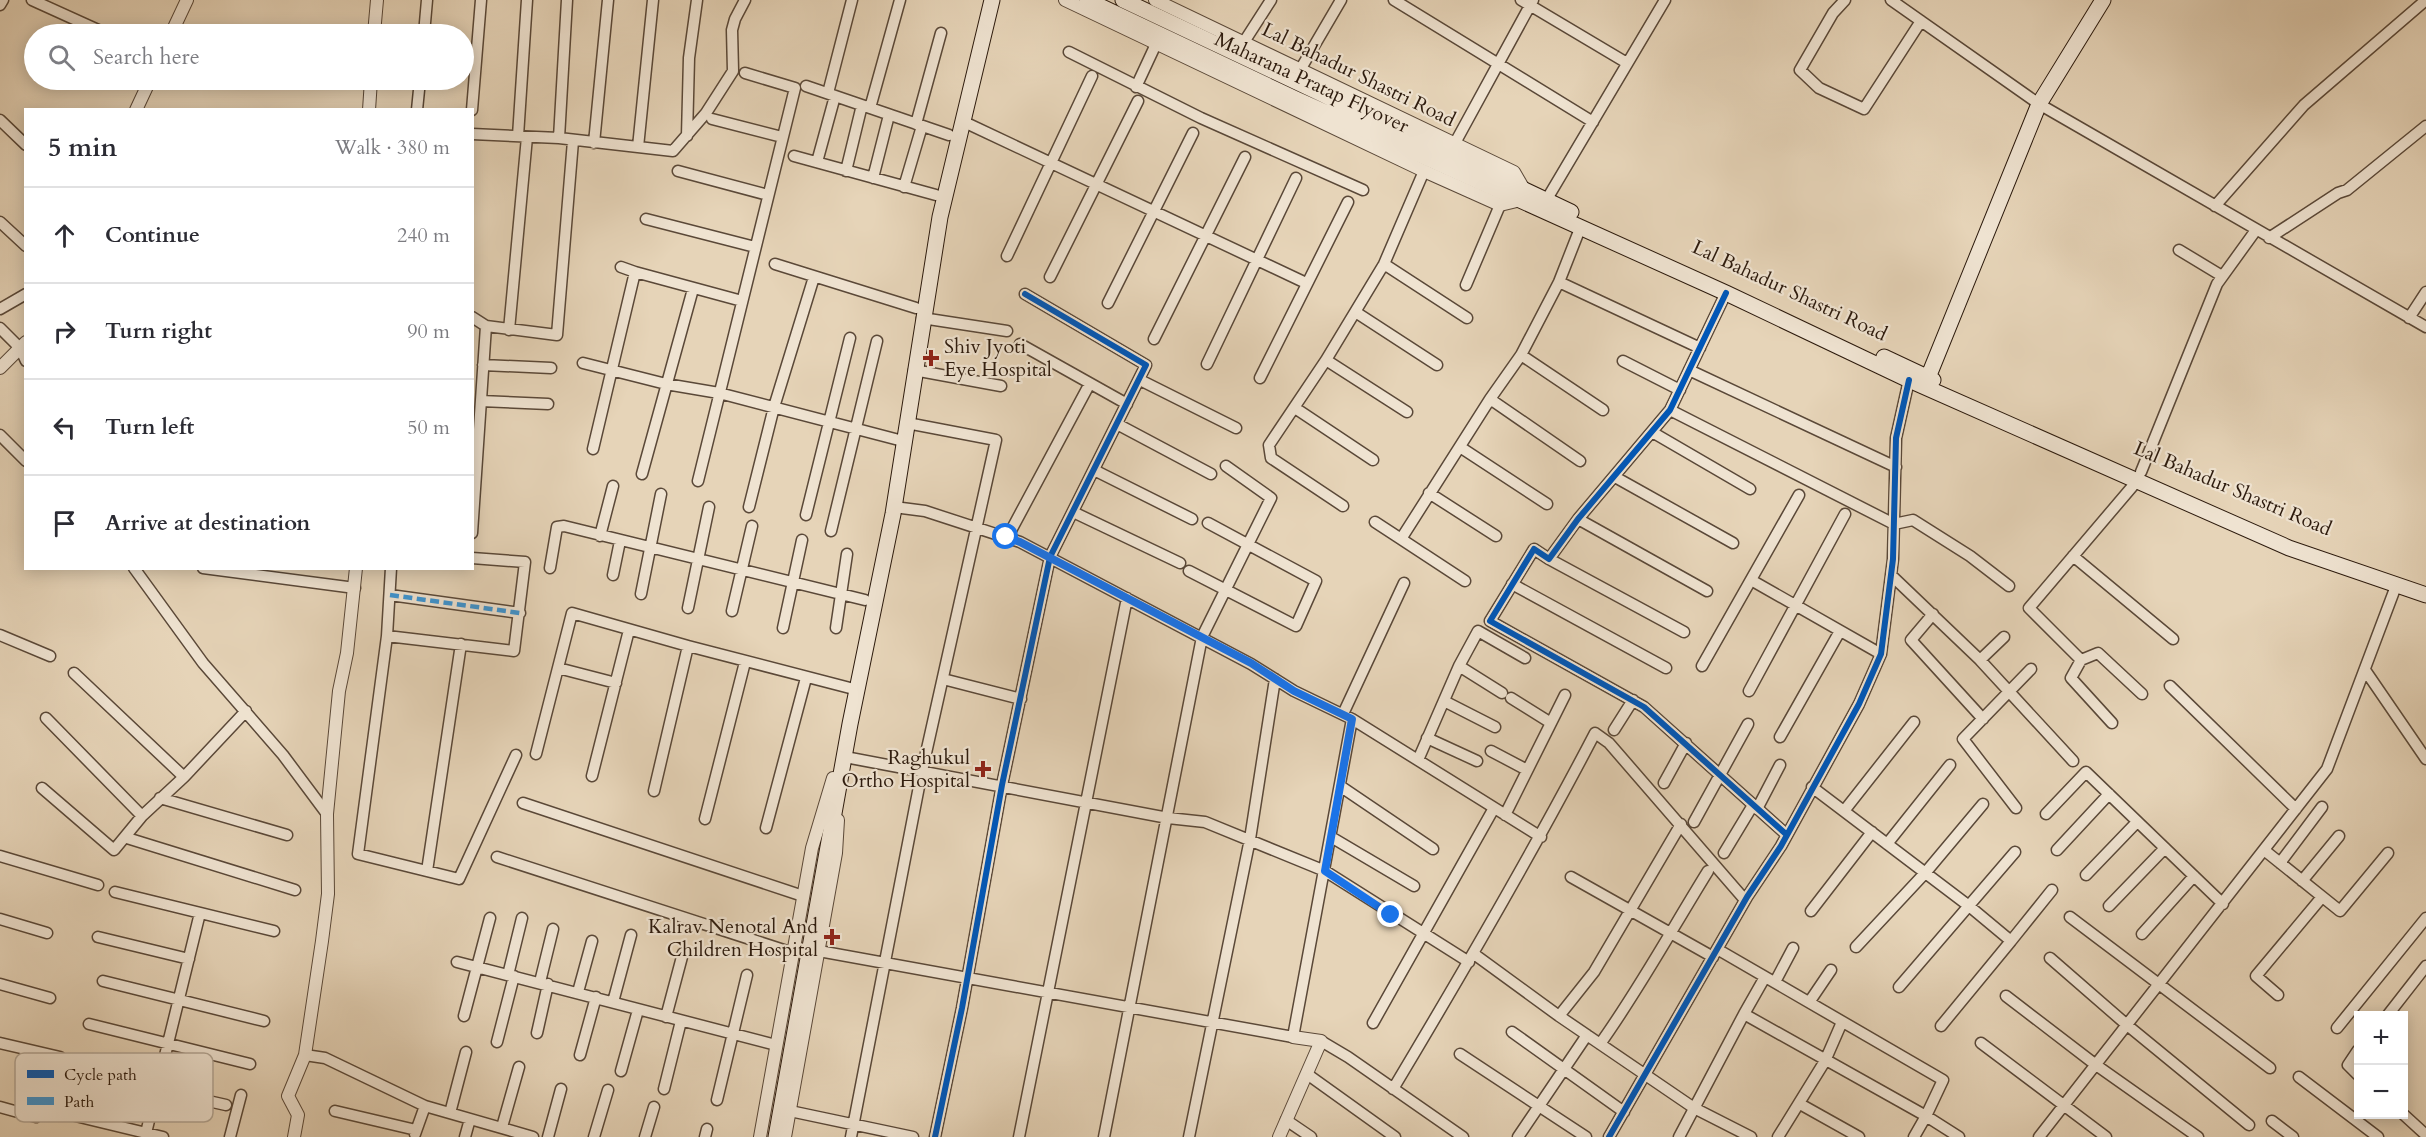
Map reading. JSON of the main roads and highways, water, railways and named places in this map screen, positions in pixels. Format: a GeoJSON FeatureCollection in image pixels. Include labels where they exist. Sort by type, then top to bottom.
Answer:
{"type":"FeatureCollection","features":[{"type":"Feature","properties":{"kind":"main road"},"geometry":{"type":"LineString","coordinates":[[768,1137],[837,779],[865,600],[890,506],[936,195],[982,0]]}},
{"type":"Feature","properties":{"kind":"main road"},"geometry":{"type":"LineString","coordinates":[[837,779],[845,757],[907,423],[919,313],[992,0]]}},
{"type":"Feature","properties":{"kind":"main road","name":"Maharana Pratap Flyover"},"geometry":{"type":"LineString","coordinates":[[1087,0],[1523,195]]}},
{"type":"Feature","properties":{"kind":"main road","name":"Maharana Pratap Flyover"},"geometry":{"type":"LineString","coordinates":[[1124,0],[1491,181]]}},
{"type":"Feature","properties":{"kind":"main road"},"geometry":{"type":"LineString","coordinates":[[1544,205],[1581,226],[1909,380],[1926,382],[2039,104],[2103,0]]}},
{"type":"Feature","properties":{"kind":"main road","name":"Lal Bahadur Shastri Road"},"geometry":{"type":"LineString","coordinates":[[1523,195],[1926,382],[2139,476],[2292,538],[2426,585]]}},
{"type":"Feature","properties":{"kind":"main road"},"geometry":{"type":"LineString","coordinates":[[2139,476],[2289,548],[2426,595]]}},
{"type":"Feature","properties":{"kind":"main road"},"geometry":{"type":"LineString","coordinates":[[776,1137],[824,844]]}},
{"type":"Feature","properties":{"kind":"place","name":"Shiv Jyoti Eye Hospital"},"geometry":{"type":"Point","coordinates":[931,358]}},
{"type":"Feature","properties":{"kind":"place","name":"Raghukul Ortho Hospital"},"geometry":{"type":"Point","coordinates":[983,769]}},
{"type":"Feature","properties":{"kind":"place","name":"Kalrav Nenotal And Children Hospital"},"geometry":{"type":"Point","coordinates":[832,937]}}]}
